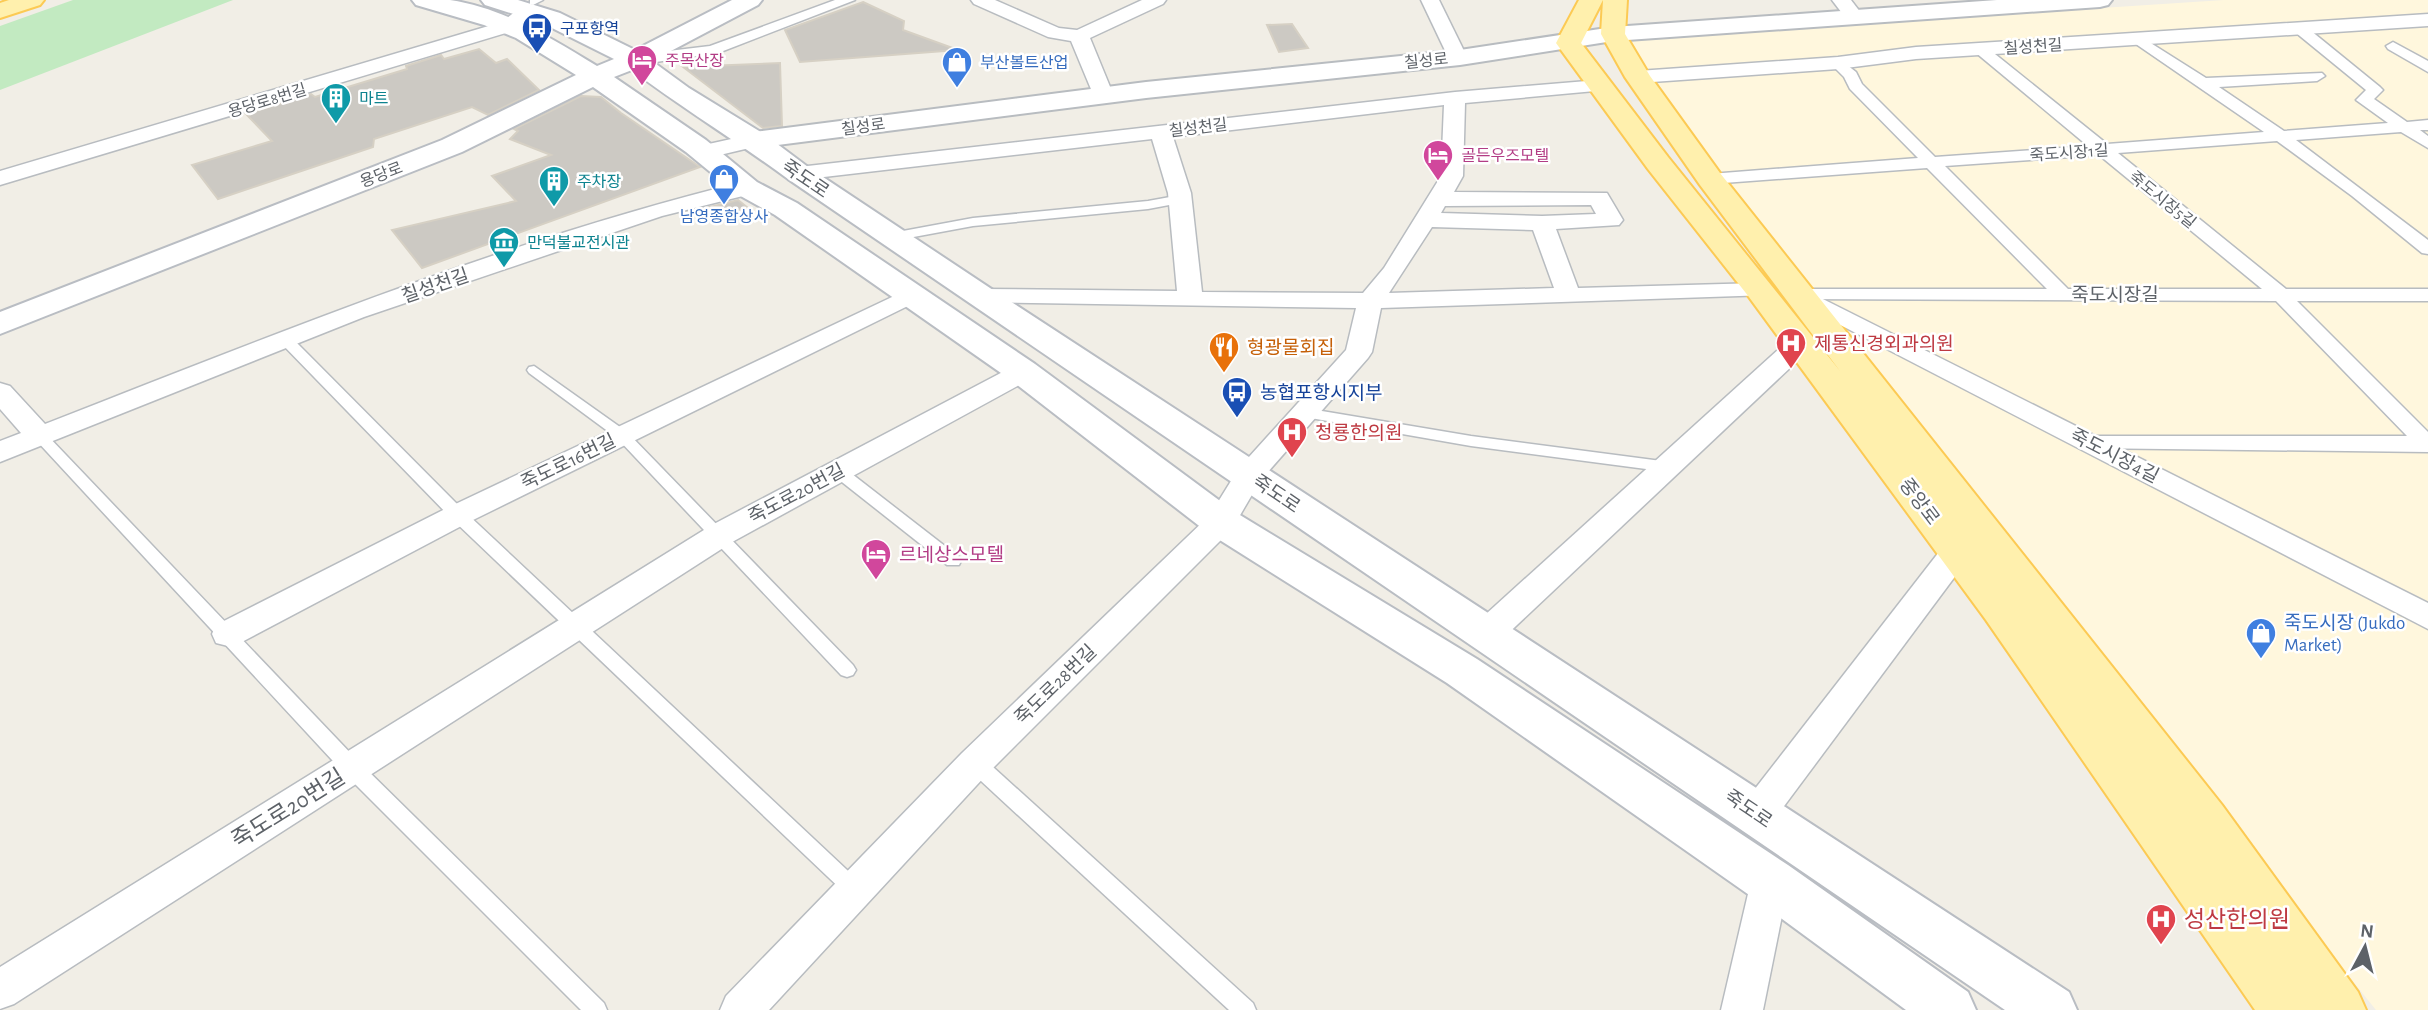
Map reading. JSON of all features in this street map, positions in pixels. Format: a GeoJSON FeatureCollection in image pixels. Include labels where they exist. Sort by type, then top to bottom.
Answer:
{"type":"FeatureCollection","features":[{"type":"Feature","properties":{"kind":"main road"},"geometry":{"type":"LineString","coordinates":[[0,12],[32,0]]}},
{"type":"Feature","properties":{"kind":"main road","name":"죽도로"},"geometry":{"type":"LineString","coordinates":[[424,0],[528,8]]}},
{"type":"Feature","properties":{"kind":"main road","name":"죽도로"},"geometry":{"type":"LineString","coordinates":[[493,0],[528,8],[635,60],[680,94],[754,140],[892,237],[2050,1010]]}},
{"type":"Feature","properties":{"kind":"main road","name":"용당로"},"geometry":{"type":"LineString","coordinates":[[0,324],[453,146],[595,76],[635,60],[750,0]]}},
{"type":"Feature","properties":{"kind":"main road"},"geometry":{"type":"LineString","coordinates":[[1568,43],[1591,0]]}},
{"type":"Feature","properties":{"kind":"main road"},"geometry":{"type":"LineString","coordinates":[[1613,34],[1615,0]]}},
{"type":"Feature","properties":{"kind":"main road","name":"칠성로"},"geometry":{"type":"LineString","coordinates":[[754,140],[1103,94],[1458,57],[1568,43],[1613,34],[1848,8],[2100,0]]}},
{"type":"Feature","properties":{"kind":"main road","name":"죽도로"},"geometry":{"type":"LineString","coordinates":[[528,8],[525,33],[595,76],[704,152],[747,188],[786,209],[1023,372],[1221,522],[1462,671],[1770,881],[1949,1010]]}},
{"type":"Feature","properties":{"kind":"main road","name":"중앙로"},"geometry":{"type":"LineString","coordinates":[[1613,34],[1638,77],[1710,179],[2206,820],[2339,1010]]}},
{"type":"Feature","properties":{"kind":"main road","name":"중앙로"},"geometry":{"type":"LineString","coordinates":[[1568,43],[1760,290],[1957,551],[2286,1010]]}},
{"type":"Feature","properties":{"kind":"street"},"geometry":{"type":"LineString","coordinates":[[635,60],[713,50],[848,0]]}},
{"type":"Feature","properties":{"kind":"street"},"geometry":{"type":"LineString","coordinates":[[980,0],[1055,33],[1079,36],[1157,0]]}},
{"type":"Feature","properties":{"kind":"street"},"geometry":{"type":"LineString","coordinates":[[1430,0],[1458,57]]}},
{"type":"Feature","properties":{"kind":"street","name":"용당로8번길"},"geometry":{"type":"LineString","coordinates":[[0,178],[528,8]]}},
{"type":"Feature","properties":{"kind":"street","name":"칠성천길"},"geometry":{"type":"LineString","coordinates":[[1638,77],[1838,63],[1980,49],[2428,20]]}},
{"type":"Feature","properties":{"kind":"street"},"geometry":{"type":"LineString","coordinates":[[2300,29],[2375,90],[2364,100],[2428,143]]}},
{"type":"Feature","properties":{"kind":"street"},"geometry":{"type":"LineString","coordinates":[[1079,36],[1103,94]]}},
{"type":"Feature","properties":{"kind":"street"},"geometry":{"type":"LineString","coordinates":[[2138,39],[2279,136],[2392,218],[2428,249]]}},
{"type":"Feature","properties":{"kind":"street"},"geometry":{"type":"LineString","coordinates":[[2393,46],[2428,67]]}},
{"type":"Feature","properties":{"kind":"street","name":"죽도시장5길"},"geometry":{"type":"LineString","coordinates":[[1980,49],[2281,295]]}},
{"type":"Feature","properties":{"kind":"street"},"geometry":{"type":"LineString","coordinates":[[1838,63],[1851,75],[1853,84],[2063,294]]}},
{"type":"Feature","properties":{"kind":"street"},"geometry":{"type":"LineString","coordinates":[[2202,83],[2317,76]]}},
{"type":"Feature","properties":{"kind":"street","name":"칠성천길"},"geometry":{"type":"LineString","coordinates":[[798,173],[1455,97],[1599,86]]}},
{"type":"Feature","properties":{"kind":"street"},"geometry":{"type":"LineString","coordinates":[[1370,301],[1394,271],[1452,176],[1455,97]]}},
{"type":"Feature","properties":{"kind":"street","name":"죽도시장1길"},"geometry":{"type":"LineString","coordinates":[[1710,179],[2428,125]]}},
{"type":"Feature","properties":{"kind":"street"},"geometry":{"type":"LineString","coordinates":[[1160,132],[1173,159],[1181,199],[1186,229],[1190,299]]}},
{"type":"Feature","properties":{"kind":"street"},"geometry":{"type":"LineString","coordinates":[[704,152],[754,140]]}},
{"type":"Feature","properties":{"kind":"street","name":"칠성천길"},"geometry":{"type":"LineString","coordinates":[[0,452],[355,312],[654,211],[747,188]]}},
{"type":"Feature","properties":{"kind":"street"},"geometry":{"type":"LineString","coordinates":[[1599,198],[1611,220],[1542,223],[1432,209],[1599,198]]}},
{"type":"Feature","properties":{"kind":"street"},"geometry":{"type":"LineString","coordinates":[[1542,223],[1569,296]]}},
{"type":"Feature","properties":{"kind":"street"},"geometry":{"type":"LineString","coordinates":[[982,297],[1370,301],[1760,290]]}},
{"type":"Feature","properties":{"kind":"street","name":"죽도로16번길"},"geometry":{"type":"LineString","coordinates":[[228,634],[458,515],[911,295]]}},
{"type":"Feature","properties":{"kind":"street","name":"죽도시장길"},"geometry":{"type":"LineString","coordinates":[[1801,295],[2428,295]]}},
{"type":"Feature","properties":{"kind":"street","name":"죽도시장4길"},"geometry":{"type":"LineString","coordinates":[[1801,295],[2428,618]]}},
{"type":"Feature","properties":{"kind":"street"},"geometry":{"type":"LineString","coordinates":[[2281,295],[2427,444]]}},
{"type":"Feature","properties":{"kind":"street","name":"죽도로28번길"},"geometry":{"type":"LineString","coordinates":[[741,1010],[975,762],[1221,522],[1249,475],[1359,352],[1370,301]]}},
{"type":"Feature","properties":{"kind":"street"},"geometry":{"type":"LineString","coordinates":[[1487,633],[1800,344]]}},
{"type":"Feature","properties":{"kind":"street","name":"죽도로20번길"},"geometry":{"type":"LineString","coordinates":[[0,990],[718,535],[1023,372]]}},
{"type":"Feature","properties":{"kind":"street"},"geometry":{"type":"LineString","coordinates":[[0,392],[40,436]]}},
{"type":"Feature","properties":{"kind":"street"},"geometry":{"type":"LineString","coordinates":[[2090,443],[2427,444]]}},
{"type":"Feature","properties":{"kind":"street"},"geometry":{"type":"LineString","coordinates":[[1758,814],[1957,551]]}},
{"type":"Feature","properties":{"kind":"street"},"geometry":{"type":"LineString","coordinates":[[1742,1010],[1770,881]]}},
{"type":"Feature","properties":{"kind":"lane"},"geometry":{"type":"LineString","coordinates":[[892,237],[973,222],[1148,205],[1181,199]]}},
{"type":"Feature","properties":{"kind":"lane"},"geometry":{"type":"LineString","coordinates":[[285,339],[458,515],[855,890]]}},
{"type":"Feature","properties":{"kind":"lane"},"geometry":{"type":"LineString","coordinates":[[534,370],[622,435],[847,670]]}},
{"type":"Feature","properties":{"kind":"lane"},"geometry":{"type":"LineString","coordinates":[[1304,413],[1471,441],[1669,467]]}},
{"type":"Feature","properties":{"kind":"lane"},"geometry":{"type":"LineString","coordinates":[[40,436],[352,768],[596,1010]]}},
{"type":"Feature","properties":{"kind":"lane"},"geometry":{"type":"LineString","coordinates":[[838,471],[953,561]]}},
{"type":"Feature","properties":{"kind":"lane"},"geometry":{"type":"LineString","coordinates":[[975,762],[1245,1010]]}},
{"type":"Feature","properties":{"kind":"shaded area","name":"죽도시장 (Jukdo Market)"},"geometry":{"type":"Polygon","coordinates":[[[2224,0],[2428,0],[2428,1010],[2376,1010],[1812,311],[1710,179],[1625,39],[2224,0]]]}},
{"type":"Feature","properties":{"kind":"green space"},"geometry":{"type":"Polygon","coordinates":[[[73,0],[233,0],[0,90],[0,26],[73,0]]]}},
{"type":"Feature","properties":{"kind":"building"},"geometry":{"type":"Polygon","coordinates":[[[863,2],[904,21],[903,30],[958,50],[800,62],[785,30],[863,2]]]}},
{"type":"Feature","properties":{"kind":"building"},"geometry":{"type":"Polygon","coordinates":[[[1292,24],[1308,48],[1279,52],[1267,25],[1292,24]]]}},
{"type":"Feature","properties":{"kind":"building","name":"마트"},"geometry":{"type":"Polygon","coordinates":[[[479,49],[496,63],[507,59],[539,90],[488,115],[472,107],[374,139],[373,147],[218,199],[192,165],[272,141],[246,114],[311,94],[315,97],[407,69],[406,66],[441,55],[444,59],[479,49]]]}},
{"type":"Feature","properties":{"kind":"building"},"geometry":{"type":"Polygon","coordinates":[[[780,63],[782,126],[763,128],[683,67],[780,63]]]}},
{"type":"Feature","properties":{"kind":"building"},"geometry":{"type":"Polygon","coordinates":[[[581,96],[601,97],[700,167],[422,268],[392,230],[516,201],[492,176],[551,155],[510,139],[518,131],[514,129],[581,96]]]}},
{"type":"Feature","properties":{"kind":"building","name":"남영종합상사"},"geometry":{"type":"Polygon","coordinates":[[[738,200],[748,208],[702,219],[702,209],[738,200]]]}},
{"type":"Feature","properties":{"kind":"place","name":"구포항역"},"geometry":{"type":"Point","coordinates":[537,55]}},
{"type":"Feature","properties":{"kind":"place","name":"주목산장"},"geometry":{"type":"Point","coordinates":[642,87]}},
{"type":"Feature","properties":{"kind":"place","name":"부산볼트산업"},"geometry":{"type":"Point","coordinates":[957,89]}},
{"type":"Feature","properties":{"kind":"place","name":"마트"},"geometry":{"type":"Point","coordinates":[336,125]}},
{"type":"Feature","properties":{"kind":"place","name":"골든우즈모텔"},"geometry":{"type":"Point","coordinates":[1438,182]}},
{"type":"Feature","properties":{"kind":"place","name":"남영종합상사"},"geometry":{"type":"Point","coordinates":[724,206]}},
{"type":"Feature","properties":{"kind":"place","name":"주차장"},"geometry":{"type":"Point","coordinates":[554,208]}},
{"type":"Feature","properties":{"kind":"place","name":"만덕불교전시관"},"geometry":{"type":"Point","coordinates":[504,269]}},
{"type":"Feature","properties":{"kind":"place","name":"제통신경외과의원"},"geometry":{"type":"Point","coordinates":[1791,370]}},
{"type":"Feature","properties":{"kind":"place","name":"형광물회집"},"geometry":{"type":"Point","coordinates":[1224,374]}},
{"type":"Feature","properties":{"kind":"place","name":"농협포항시지부"},"geometry":{"type":"Point","coordinates":[1237,419]}},
{"type":"Feature","properties":{"kind":"place","name":"청룡한의원"},"geometry":{"type":"Point","coordinates":[1292,459]}},
{"type":"Feature","properties":{"kind":"place","name":"르네상스모텔"},"geometry":{"type":"Point","coordinates":[876,581]}},
{"type":"Feature","properties":{"kind":"place","name":"죽도시장 (Jukdo Market)"},"geometry":{"type":"Point","coordinates":[2261,660]}},
{"type":"Feature","properties":{"kind":"place","name":"성산한의원"},"geometry":{"type":"Point","coordinates":[2161,946]}}]}
